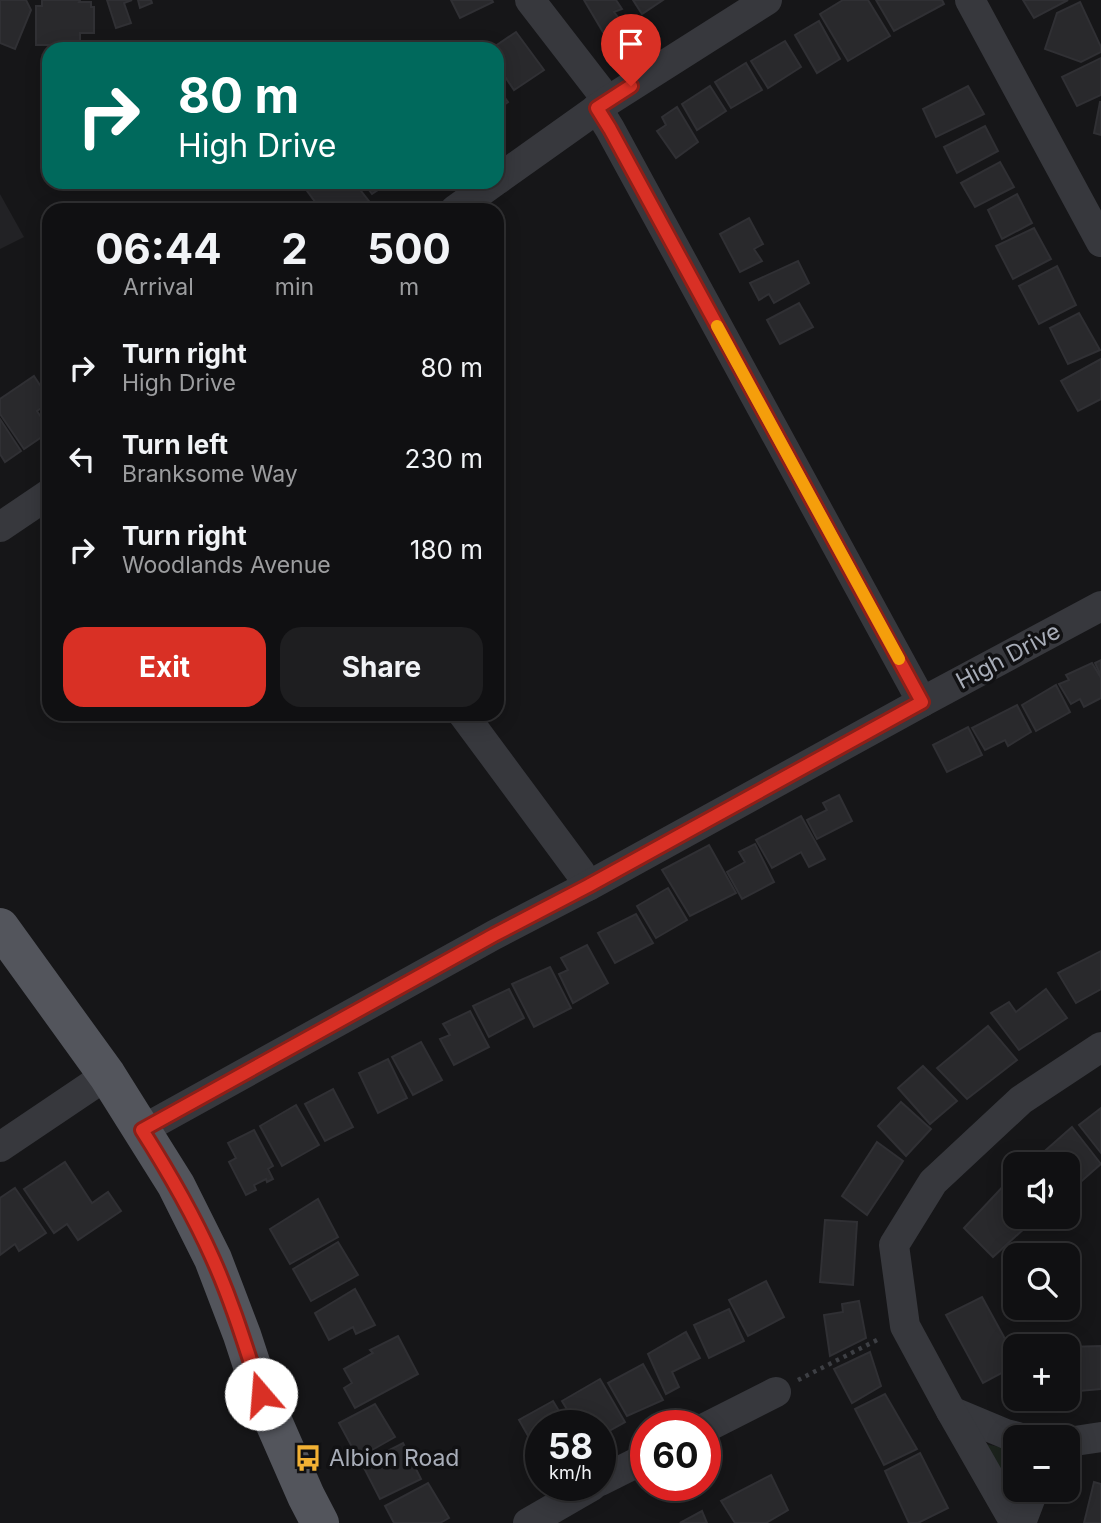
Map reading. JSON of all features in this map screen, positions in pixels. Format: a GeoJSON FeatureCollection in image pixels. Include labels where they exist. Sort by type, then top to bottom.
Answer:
{"type":"FeatureCollection","features":[{"type":"Feature","properties":{"kind":"main road"},"geometry":{"type":"LineString","coordinates":[[0,927],[107,1075],[176,1185],[214,1259],[261,1394],[320,1523]]}},
{"type":"Feature","properties":{"kind":"street"},"geometry":{"type":"LineString","coordinates":[[530,0],[603,104],[610,129],[922,702]]}},
{"type":"Feature","properties":{"kind":"street"},"geometry":{"type":"LineString","coordinates":[[504,175],[603,104],[767,0]]}},
{"type":"Feature","properties":{"kind":"street"},"geometry":{"type":"LineString","coordinates":[[970,0],[1101,243]]}},
{"type":"Feature","properties":{"kind":"street"},"geometry":{"type":"LineString","coordinates":[[465,203],[485,189]]}},
{"type":"Feature","properties":{"kind":"street"},"geometry":{"type":"LineString","coordinates":[[0,527],[42,499]]}},
{"type":"Feature","properties":{"kind":"street","name":"High Drive"},"geometry":{"type":"LineString","coordinates":[[142,1130],[494,935],[1101,606]]}},
{"type":"Feature","properties":{"kind":"street"},"geometry":{"type":"LineString","coordinates":[[468,721],[588,886]]}},
{"type":"Feature","properties":{"kind":"street"},"geometry":{"type":"LineString","coordinates":[[1015,1523],[905,1326],[894,1245],[933,1182],[1021,1100],[1101,1047]]}},
{"type":"Feature","properties":{"kind":"street"},"geometry":{"type":"LineString","coordinates":[[0,1147],[107,1075]]}},
{"type":"Feature","properties":{"kind":"street"},"geometry":{"type":"LineString","coordinates":[[721,1420],[776,1392]]}},
{"type":"Feature","properties":{"kind":"street"},"geometry":{"type":"LineString","coordinates":[[951,1411],[1003,1433]]}},
{"type":"Feature","properties":{"kind":"street"},"geometry":{"type":"LineString","coordinates":[[1080,1440],[1101,1437]]}},
{"type":"Feature","properties":{"kind":"street"},"geometry":{"type":"LineString","coordinates":[[528,1523],[566,1501]]}},
{"type":"Feature","properties":{"kind":"street"},"geometry":{"type":"LineString","coordinates":[[1021,1523],[1029,1502]]}},
{"type":"Feature","properties":{"kind":"path"},"geometry":{"type":"LineString","coordinates":[[776,1392],[905,1326]]}},
{"type":"Feature","properties":{"kind":"shaded area"},"geometry":{"type":"Polygon","coordinates":[[[0,194],[24,237],[0,249],[0,194]]]}},
{"type":"Feature","properties":{"kind":"shaded area"},"geometry":{"type":"Polygon","coordinates":[[[980,1443],[1003,1448],[1003,1486],[980,1443]]]}},
{"type":"Feature","properties":{"kind":"building"},"geometry":{"type":"Polygon","coordinates":[[[0,0],[26,0],[31,10],[15,49],[0,43],[0,0]]]}},
{"type":"Feature","properties":{"kind":"building"},"geometry":{"type":"Polygon","coordinates":[[[42,0],[91,2],[91,7],[94,7],[94,33],[80,33],[80,42],[42,42],[42,45],[36,45],[36,6],[42,6],[42,0]]]}},
{"type":"Feature","properties":{"kind":"building"},"geometry":{"type":"Polygon","coordinates":[[[107,0],[132,0],[124,3],[131,23],[116,28],[107,0]]]}},
{"type":"Feature","properties":{"kind":"building"},"geometry":{"type":"Polygon","coordinates":[[[138,0],[151,0],[152,3],[140,8],[138,0]]]}},
{"type":"Feature","properties":{"kind":"building"},"geometry":{"type":"Polygon","coordinates":[[[451,0],[492,0],[493,2],[460,18],[451,0]]]}},
{"type":"Feature","properties":{"kind":"building"},"geometry":{"type":"Polygon","coordinates":[[[584,0],[616,0],[622,9],[614,12],[621,21],[603,32],[584,0]]]}},
{"type":"Feature","properties":{"kind":"building"},"geometry":{"type":"Polygon","coordinates":[[[633,0],[663,0],[642,14],[633,0]]]}},
{"type":"Feature","properties":{"kind":"building"},"geometry":{"type":"Polygon","coordinates":[[[843,0],[868,0],[890,36],[848,61],[820,14],[843,0]]]}},
{"type":"Feature","properties":{"kind":"building"},"geometry":{"type":"Polygon","coordinates":[[[876,0],[942,0],[944,4],[894,31],[876,0]]]}},
{"type":"Feature","properties":{"kind":"building"},"geometry":{"type":"Polygon","coordinates":[[[1023,0],[1068,0],[1034,18],[1023,0]]]}},
{"type":"Feature","properties":{"kind":"building"},"geometry":{"type":"Polygon","coordinates":[[[1080,2],[1101,47],[1101,52],[1081,62],[1045,49],[1057,13],[1080,2]]]}},
{"type":"Feature","properties":{"kind":"building"},"geometry":{"type":"Polygon","coordinates":[[[819,21],[840,59],[817,73],[795,35],[819,21]]]}},
{"type":"Feature","properties":{"kind":"building"},"geometry":{"type":"Polygon","coordinates":[[[516,32],[544,70],[514,90],[504,75],[504,42],[501,42],[516,32]]]}},
{"type":"Feature","properties":{"kind":"building"},"geometry":{"type":"Polygon","coordinates":[[[785,41],[801,67],[768,88],[751,61],[785,41]]]}},
{"type":"Feature","properties":{"kind":"building"},"geometry":{"type":"Polygon","coordinates":[[[1101,58],[1101,95],[1077,106],[1062,77],[1101,58]]]}},
{"type":"Feature","properties":{"kind":"building"},"geometry":{"type":"Polygon","coordinates":[[[746,63],[762,90],[731,108],[715,82],[746,63]]]}},
{"type":"Feature","properties":{"kind":"building"},"geometry":{"type":"Polygon","coordinates":[[[710,86],[726,111],[697,130],[682,104],[710,86]]]}},
{"type":"Feature","properties":{"kind":"building"},"geometry":{"type":"Polygon","coordinates":[[[968,86],[984,114],[936,137],[923,109],[968,86]]]}},
{"type":"Feature","properties":{"kind":"building"},"geometry":{"type":"Polygon","coordinates":[[[1101,102],[1101,135],[1094,133],[1101,102]]]}},
{"type":"Feature","properties":{"kind":"building"},"geometry":{"type":"Polygon","coordinates":[[[677,107],[698,142],[676,158],[657,131],[666,125],[662,117],[677,107]]]}},
{"type":"Feature","properties":{"kind":"building"},"geometry":{"type":"Polygon","coordinates":[[[985,126],[998,151],[957,173],[944,147],[985,126]]]}},
{"type":"Feature","properties":{"kind":"building"},"geometry":{"type":"Polygon","coordinates":[[[1000,162],[1014,187],[975,207],[961,183],[1000,162]]]}},
{"type":"Feature","properties":{"kind":"building"},"geometry":{"type":"Polygon","coordinates":[[[306,189],[359,189],[370,203],[316,203],[306,189]]]}},
{"type":"Feature","properties":{"kind":"building"},"geometry":{"type":"Polygon","coordinates":[[[1017,194],[1032,223],[1002,239],[988,210],[1017,194]]]}},
{"type":"Feature","properties":{"kind":"building"},"geometry":{"type":"Polygon","coordinates":[[[749,218],[763,244],[754,249],[762,261],[740,272],[720,234],[749,218]]]}},
{"type":"Feature","properties":{"kind":"building"},"geometry":{"type":"Polygon","coordinates":[[[1034,228],[1051,259],[1013,279],[996,246],[1034,228]]]}},
{"type":"Feature","properties":{"kind":"building"},"geometry":{"type":"Polygon","coordinates":[[[798,261],[809,283],[774,303],[769,294],[759,300],[750,283],[798,261]]]}},
{"type":"Feature","properties":{"kind":"building"},"geometry":{"type":"Polygon","coordinates":[[[1057,266],[1076,305],[1039,324],[1019,286],[1057,266]]]}},
{"type":"Feature","properties":{"kind":"building"},"geometry":{"type":"Polygon","coordinates":[[[799,303],[813,327],[780,344],[767,320],[799,303]]]}},
{"type":"Feature","properties":{"kind":"building"},"geometry":{"type":"Polygon","coordinates":[[[1079,313],[1100,350],[1068,364],[1050,328],[1079,313]]]}},
{"type":"Feature","properties":{"kind":"building"},"geometry":{"type":"Polygon","coordinates":[[[1101,359],[1101,399],[1078,411],[1061,381],[1101,359]]]}},
{"type":"Feature","properties":{"kind":"building"},"geometry":{"type":"Polygon","coordinates":[[[34,376],[42,388],[42,408],[37,411],[42,418],[42,437],[24,449],[0,414],[0,399],[34,376]]]}},
{"type":"Feature","properties":{"kind":"building"},"geometry":{"type":"Polygon","coordinates":[[[0,419],[21,451],[5,462],[0,454],[0,419]]]}},
{"type":"Feature","properties":{"kind":"building"},"geometry":{"type":"Polygon","coordinates":[[[1101,660],[1101,676],[1095,663],[1101,660]]]}},
{"type":"Feature","properties":{"kind":"building"},"geometry":{"type":"Polygon","coordinates":[[[1092,663],[1101,678],[1101,698],[1084,707],[1080,699],[1071,704],[1059,684],[1069,680],[1066,675],[1092,663]]]}},
{"type":"Feature","properties":{"kind":"building"},"geometry":{"type":"Polygon","coordinates":[[[1056,685],[1070,712],[1036,731],[1022,705],[1056,685]]]}},
{"type":"Feature","properties":{"kind":"building"},"geometry":{"type":"Polygon","coordinates":[[[1017,705],[1031,732],[1008,746],[1005,740],[985,750],[972,728],[1017,705]]]}},
{"type":"Feature","properties":{"kind":"building"},"geometry":{"type":"Polygon","coordinates":[[[968,727],[982,755],[947,772],[933,745],[968,727]]]}},
{"type":"Feature","properties":{"kind":"building"},"geometry":{"type":"Polygon","coordinates":[[[839,795],[852,821],[817,839],[807,820],[827,810],[823,803],[839,795]]]}},
{"type":"Feature","properties":{"kind":"building"},"geometry":{"type":"Polygon","coordinates":[[[801,816],[825,859],[809,867],[801,852],[772,868],[756,840],[801,816]]]}},
{"type":"Feature","properties":{"kind":"building"},"geometry":{"type":"Polygon","coordinates":[[[755,844],[774,882],[742,899],[727,872],[745,862],[739,852],[755,844]]]}},
{"type":"Feature","properties":{"kind":"building"},"geometry":{"type":"Polygon","coordinates":[[[709,845],[736,893],[690,916],[662,870],[709,845]]]}},
{"type":"Feature","properties":{"kind":"building"},"geometry":{"type":"Polygon","coordinates":[[[668,888],[687,920],[656,938],[637,906],[668,888]]]}},
{"type":"Feature","properties":{"kind":"building"},"geometry":{"type":"Polygon","coordinates":[[[636,914],[653,943],[615,963],[598,933],[636,914]]]}},
{"type":"Feature","properties":{"kind":"building"},"geometry":{"type":"Polygon","coordinates":[[[587,945],[608,983],[573,1003],[559,974],[568,970],[561,958],[587,945]]]}},
{"type":"Feature","properties":{"kind":"building"},"geometry":{"type":"Polygon","coordinates":[[[1101,951],[1101,989],[1076,1003],[1058,973],[1101,951]]]}},
{"type":"Feature","properties":{"kind":"building"},"geometry":{"type":"Polygon","coordinates":[[[550,967],[571,1008],[534,1027],[512,984],[550,967]]]}},
{"type":"Feature","properties":{"kind":"building"},"geometry":{"type":"Polygon","coordinates":[[[509,989],[524,1018],[489,1037],[473,1006],[509,989]]]}},
{"type":"Feature","properties":{"kind":"building"},"geometry":{"type":"Polygon","coordinates":[[[1046,989],[1067,1018],[1019,1050],[991,1013],[1009,1002],[1016,1012],[1046,989]]]}},
{"type":"Feature","properties":{"kind":"building"},"geometry":{"type":"Polygon","coordinates":[[[470,1011],[489,1047],[454,1065],[440,1039],[450,1035],[443,1024],[470,1011]]]}},
{"type":"Feature","properties":{"kind":"building"},"geometry":{"type":"Polygon","coordinates":[[[988,1026],[1017,1060],[967,1099],[937,1068],[988,1026]]]}},
{"type":"Feature","properties":{"kind":"building"},"geometry":{"type":"Polygon","coordinates":[[[421,1042],[442,1080],[413,1095],[392,1057],[421,1042]]]}},
{"type":"Feature","properties":{"kind":"building"},"geometry":{"type":"Polygon","coordinates":[[[388,1059],[407,1098],[378,1113],[359,1073],[388,1059]]]}},
{"type":"Feature","properties":{"kind":"building"},"geometry":{"type":"Polygon","coordinates":[[[923,1066],[957,1101],[930,1124],[898,1088],[923,1066]]]}},
{"type":"Feature","properties":{"kind":"building"},"geometry":{"type":"Polygon","coordinates":[[[333,1089],[353,1127],[325,1141],[305,1104],[333,1089]]]}},
{"type":"Feature","properties":{"kind":"building"},"geometry":{"type":"Polygon","coordinates":[[[901,1102],[931,1129],[906,1156],[878,1126],[901,1102]]]}},
{"type":"Feature","properties":{"kind":"building"},"geometry":{"type":"Polygon","coordinates":[[[296,1105],[319,1145],[282,1166],[260,1126],[296,1105]]]}},
{"type":"Feature","properties":{"kind":"building"},"geometry":{"type":"Polygon","coordinates":[[[1101,1108],[1101,1153],[1079,1125],[1101,1108]]]}},
{"type":"Feature","properties":{"kind":"building"},"geometry":{"type":"Polygon","coordinates":[[[1072,1127],[1101,1164],[1080,1182],[1080,1152],[1044,1152],[1072,1127]]]}},
{"type":"Feature","properties":{"kind":"building"},"geometry":{"type":"Polygon","coordinates":[[[254,1130],[273,1166],[268,1169],[273,1179],[267,1182],[266,1179],[254,1185],[256,1190],[246,1195],[229,1162],[236,1158],[228,1143],[254,1130]]]}},
{"type":"Feature","properties":{"kind":"building"},"geometry":{"type":"Polygon","coordinates":[[[877,1142],[903,1161],[867,1215],[842,1196],[877,1142]]]}},
{"type":"Feature","properties":{"kind":"building"},"geometry":{"type":"Polygon","coordinates":[[[65,1162],[92,1203],[108,1192],[121,1211],[78,1240],[67,1224],[54,1233],[24,1189],[65,1162]]]}},
{"type":"Feature","properties":{"kind":"building"},"geometry":{"type":"Polygon","coordinates":[[[1003,1186],[1003,1229],[1024,1229],[1008,1243],[1003,1243],[1003,1248],[993,1257],[964,1228],[1003,1186]]]}},
{"type":"Feature","properties":{"kind":"building"},"geometry":{"type":"Polygon","coordinates":[[[15,1188],[46,1233],[19,1251],[15,1244],[0,1255],[0,1198],[15,1188]]]}},
{"type":"Feature","properties":{"kind":"building"},"geometry":{"type":"Polygon","coordinates":[[[318,1199],[338,1237],[290,1264],[270,1229],[318,1199]]]}},
{"type":"Feature","properties":{"kind":"building"},"geometry":{"type":"Polygon","coordinates":[[[825,1220],[857,1222],[853,1285],[820,1282],[825,1220]]]}},
{"type":"Feature","properties":{"kind":"building"},"geometry":{"type":"Polygon","coordinates":[[[338,1242],[358,1275],[311,1301],[293,1269],[338,1242]]]}},
{"type":"Feature","properties":{"kind":"building"},"geometry":{"type":"Polygon","coordinates":[[[766,1281],[784,1317],[748,1336],[729,1300],[766,1281]]]}},
{"type":"Feature","properties":{"kind":"building"},"geometry":{"type":"Polygon","coordinates":[[[355,1289],[375,1325],[356,1334],[353,1327],[329,1340],[315,1313],[355,1289]]]}},
{"type":"Feature","properties":{"kind":"building"},"geometry":{"type":"Polygon","coordinates":[[[982,1297],[1003,1335],[1003,1372],[983,1383],[946,1315],[982,1297]]]}},
{"type":"Feature","properties":{"kind":"building"},"geometry":{"type":"Polygon","coordinates":[[[859,1301],[866,1338],[830,1356],[824,1315],[843,1312],[842,1304],[859,1301]]]}},
{"type":"Feature","properties":{"kind":"building"},"geometry":{"type":"Polygon","coordinates":[[[729,1309],[744,1341],[709,1358],[694,1325],[729,1309]]]}},
{"type":"Feature","properties":{"kind":"building"},"geometry":{"type":"Polygon","coordinates":[[[686,1332],[700,1358],[672,1372],[679,1387],[666,1394],[648,1354],[686,1332]]]}},
{"type":"Feature","properties":{"kind":"building"},"geometry":{"type":"Polygon","coordinates":[[[398,1336],[418,1374],[355,1408],[344,1388],[352,1383],[344,1369],[373,1353],[370,1350],[398,1336]]]}},
{"type":"Feature","properties":{"kind":"building"},"geometry":{"type":"Polygon","coordinates":[[[1101,1346],[1101,1389],[1080,1391],[1080,1347],[1101,1346]]]}},
{"type":"Feature","properties":{"kind":"building"},"geometry":{"type":"Polygon","coordinates":[[[870,1352],[881,1386],[852,1403],[834,1369],[870,1352]]]}},
{"type":"Feature","properties":{"kind":"building"},"geometry":{"type":"Polygon","coordinates":[[[643,1364],[663,1400],[640,1410],[630,1410],[627,1416],[608,1383],[643,1364]]]}},
{"type":"Feature","properties":{"kind":"building"},"geometry":{"type":"Polygon","coordinates":[[[600,1379],[625,1422],[616,1427],[616,1410],[567,1410],[562,1401],[600,1379]]]}},
{"type":"Feature","properties":{"kind":"building"},"geometry":{"type":"Polygon","coordinates":[[[885,1394],[917,1449],[884,1465],[855,1409],[885,1394]]]}},
{"type":"Feature","properties":{"kind":"building"},"geometry":{"type":"Polygon","coordinates":[[[553,1401],[558,1410],[537,1410],[553,1401]]]}},
{"type":"Feature","properties":{"kind":"building"},"geometry":{"type":"Polygon","coordinates":[[[375,1404],[395,1437],[358,1458],[339,1423],[375,1404]]]}},
{"type":"Feature","properties":{"kind":"building"},"geometry":{"type":"Polygon","coordinates":[[[525,1417],[525,1430],[519,1420],[525,1417]]]}},
{"type":"Feature","properties":{"kind":"building"},"geometry":{"type":"Polygon","coordinates":[[[403,1443],[421,1479],[380,1499],[362,1464],[403,1443]]]}},
{"type":"Feature","properties":{"kind":"building"},"geometry":{"type":"Polygon","coordinates":[[[920,1453],[948,1508],[918,1523],[909,1523],[885,1471],[920,1453]]]}},
{"type":"Feature","properties":{"kind":"building"},"geometry":{"type":"Polygon","coordinates":[[[771,1475],[788,1510],[766,1523],[735,1523],[721,1501],[771,1475]]]}},
{"type":"Feature","properties":{"kind":"building"},"geometry":{"type":"Polygon","coordinates":[[[1094,1482],[1101,1484],[1101,1523],[1084,1523],[1094,1482]]]}},
{"type":"Feature","properties":{"kind":"building"},"geometry":{"type":"Polygon","coordinates":[[[428,1483],[449,1518],[440,1523],[394,1523],[385,1506],[428,1483]]]}},
{"type":"Feature","properties":{"kind":"building"},"geometry":{"type":"Polygon","coordinates":[[[702,1511],[707,1523],[680,1523],[702,1511]]]}},
{"type":"Feature","properties":{"kind":"slow traffic"},"geometry":{"type":"LineString","coordinates":[[717,326],[899,659]]}},
{"type":"Feature","properties":{"kind":"place","name":"Albion Road"},"geometry":{"type":"Point","coordinates":[308,1458]}},
{"type":"Feature","properties":{"kind":"route"},"geometry":{"type":"LineString","coordinates":[[261,1394],[214,1259],[176,1185],[142,1130],[922,702],[597,108],[631,86]]}}]}
